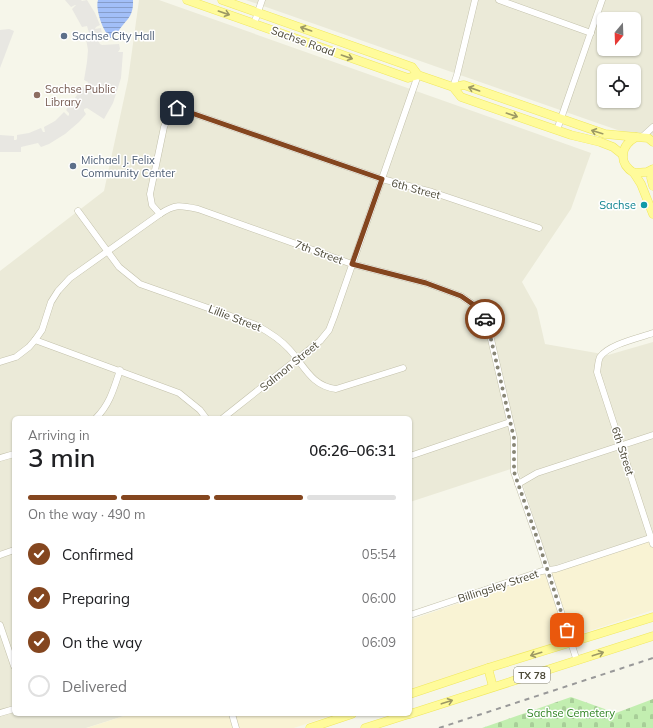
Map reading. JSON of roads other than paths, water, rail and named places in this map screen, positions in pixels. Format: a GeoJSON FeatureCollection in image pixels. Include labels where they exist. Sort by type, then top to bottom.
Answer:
{"type":"FeatureCollection","features":[{"type":"Feature","properties":{"kind":"main road","name":"Sachse Road"},"geometry":{"type":"LineString","coordinates":[[188,0],[408,78],[418,75]]}},
{"type":"Feature","properties":{"kind":"main road","name":"Sachse Road"},"geometry":{"type":"LineString","coordinates":[[222,0],[412,67],[418,75],[453,87],[464,85],[605,134],[648,138],[653,142]]}},
{"type":"Feature","properties":{"kind":"main road","name":"Sachse Road"},"geometry":{"type":"LineString","coordinates":[[453,87],[461,97],[557,130],[612,146],[623,155]]}},
{"type":"Feature","properties":{"kind":"main road"},"geometry":{"type":"LineString","coordinates":[[639,137],[626,144],[623,155],[626,166],[634,172],[642,187],[653,214]]}},
{"type":"Feature","properties":{"kind":"main road"},"geometry":{"type":"LineString","coordinates":[[634,172],[641,173],[653,169]]}},
{"type":"Feature","properties":{"kind":"main road"},"geometry":{"type":"LineString","coordinates":[[653,169],[651,178],[653,186]]}},
{"type":"Feature","properties":{"kind":"main road","name":"TX 78"},"geometry":{"type":"LineString","coordinates":[[412,693],[488,668],[653,617]]}},
{"type":"Feature","properties":{"kind":"main road","name":"TX 78"},"geometry":{"type":"LineString","coordinates":[[412,713],[653,636]]}},
{"type":"Feature","properties":{"kind":"main road"},"geometry":{"type":"LineString","coordinates":[[488,668],[493,686]]}},
{"type":"Feature","properties":{"kind":"main road"},"geometry":{"type":"LineString","coordinates":[[310,728],[346,716]]}},
{"type":"Feature","properties":{"kind":"main road","name":"TX 78"},"geometry":{"type":"LineString","coordinates":[[365,728],[403,716]]}},
{"type":"Feature","properties":{"kind":"street"},"geometry":{"type":"LineString","coordinates":[[254,24],[262,0]]}},
{"type":"Feature","properties":{"kind":"street"},"geometry":{"type":"LineString","coordinates":[[453,87],[475,0]]}},
{"type":"Feature","properties":{"kind":"street"},"geometry":{"type":"LineString","coordinates":[[499,0],[591,33]]}},
{"type":"Feature","properties":{"kind":"street"},"geometry":{"type":"LineString","coordinates":[[557,130],[602,0]]}},
{"type":"Feature","properties":{"kind":"street","name":"Salmon Street"},"geometry":{"type":"LineString","coordinates":[[226,416],[298,360],[320,341],[328,330],[418,75]]}},
{"type":"Feature","properties":{"kind":"street","name":"6th Street"},"geometry":{"type":"LineString","coordinates":[[160,214],[152,205],[150,194],[164,127],[172,109],[177,108],[382,179],[432,192],[539,228]]}},
{"type":"Feature","properties":{"kind":"street"},"geometry":{"type":"LineString","coordinates":[[639,137],[653,127]]}},
{"type":"Feature","properties":{"kind":"street","name":"7th Street"},"geometry":{"type":"LineString","coordinates":[[0,362],[16,357],[29,347],[35,340],[42,330],[51,302],[58,291],[70,278],[173,206],[180,205],[198,209],[352,264],[426,283],[461,296],[474,305],[487,322],[514,438],[514,472],[578,661]]}},
{"type":"Feature","properties":{"kind":"street","name":"Lillie Street"},"geometry":{"type":"LineString","coordinates":[[78,211],[119,267],[140,284],[256,325],[269,332],[289,348],[312,377],[322,385],[336,388],[403,368]]}},
{"type":"Feature","properties":{"kind":"street","name":"6th Street"},"geometry":{"type":"LineString","coordinates":[[652,540],[597,372],[599,358],[603,353],[611,348],[653,333]]}},
{"type":"Feature","properties":{"kind":"street"},"geometry":{"type":"LineString","coordinates":[[35,340],[179,392],[200,410],[204,416]]}},
{"type":"Feature","properties":{"kind":"street"},"geometry":{"type":"LineString","coordinates":[[98,416],[105,410],[112,397],[120,370]]}},
{"type":"Feature","properties":{"kind":"street"},"geometry":{"type":"LineString","coordinates":[[412,455],[510,422]]}},
{"type":"Feature","properties":{"kind":"street"},"geometry":{"type":"LineString","coordinates":[[518,484],[537,473],[653,435]]}},
{"type":"Feature","properties":{"kind":"street"},"geometry":{"type":"LineString","coordinates":[[0,458],[12,455]]}},
{"type":"Feature","properties":{"kind":"street","name":"Billingsley Street"},"geometry":{"type":"LineString","coordinates":[[413,614],[548,570],[652,540]]}},
{"type":"Feature","properties":{"kind":"street"},"geometry":{"type":"LineString","coordinates":[[0,555],[12,551]]}},
{"type":"Feature","properties":{"kind":"street"},"geometry":{"type":"LineString","coordinates":[[0,625],[12,660]]}},
{"type":"Feature","properties":{"kind":"street"},"geometry":{"type":"LineString","coordinates":[[0,713],[12,709]]}},
{"type":"Feature","properties":{"kind":"street"},"geometry":{"type":"LineString","coordinates":[[233,716],[236,728]]}},
{"type":"Feature","properties":{"kind":"water"},"geometry":{"type":"Polygon","coordinates":[[[98,0],[133,0],[132,11],[128,19],[117,34],[112,34],[111,38],[105,31],[100,20],[97,4],[98,0]]]}},
{"type":"Feature","properties":{"kind":"railway"},"geometry":{"type":"LineString","coordinates":[[439,728],[653,658]]}},
{"type":"Feature","properties":{"kind":"place","name":"Sachse City Hall"},"geometry":{"type":"Point","coordinates":[64,36]}},
{"type":"Feature","properties":{"kind":"place","name":"Sachse Public Library"},"geometry":{"type":"Point","coordinates":[37,95]}},
{"type":"Feature","properties":{"kind":"place","name":"Michael J. Felix Community Center"},"geometry":{"type":"Point","coordinates":[73,166]}},
{"type":"Feature","properties":{"kind":"place","name":"Sachse"},"geometry":{"type":"Point","coordinates":[644,205]}},
{"type":"Feature","properties":{"kind":"park label","name":"Sachse Cemetery"},"geometry":{"type":"Point","coordinates":[571,713]}}]}
